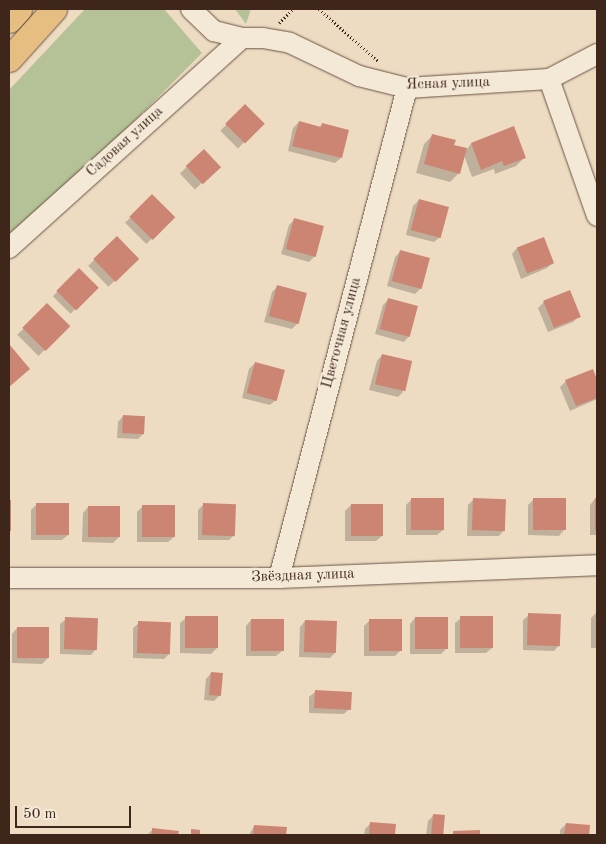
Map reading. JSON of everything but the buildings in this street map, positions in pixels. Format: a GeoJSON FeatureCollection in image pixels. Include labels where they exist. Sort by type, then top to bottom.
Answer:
{"type":"FeatureCollection","features":[{"type":"Feature","properties":{"kind":"main road"},"geometry":{"type":"LineString","coordinates":[[9,20],[19,9]]}},
{"type":"Feature","properties":{"kind":"main road"},"geometry":{"type":"LineString","coordinates":[[9,59],[54,9]]}},
{"type":"Feature","properties":{"kind":"street","name":"Ясная улица"},"geometry":{"type":"LineString","coordinates":[[191,9],[214,31],[242,38],[263,38],[290,43],[359,76],[407,88],[549,79],[597,54]]}},
{"type":"Feature","properties":{"kind":"street","name":"Садовая улица"},"geometry":{"type":"LineString","coordinates":[[9,248],[242,38]]}},
{"type":"Feature","properties":{"kind":"street"},"geometry":{"type":"LineString","coordinates":[[549,79],[597,216]]}},
{"type":"Feature","properties":{"kind":"street","name":"Цветочная улица"},"geometry":{"type":"LineString","coordinates":[[279,578],[407,88]]}},
{"type":"Feature","properties":{"kind":"street","name":"Звёздная улица"},"geometry":{"type":"LineString","coordinates":[[9,578],[279,578],[597,566]]}},
{"type":"Feature","properties":{"kind":"path"},"geometry":{"type":"LineString","coordinates":[[319,9],[378,62]]}},
{"type":"Feature","properties":{"kind":"green space"},"geometry":{"type":"Polygon","coordinates":[[[85,9],[164,9],[202,53],[9,247],[9,90],[85,9]]]}},
{"type":"Feature","properties":{"kind":"green space"},"geometry":{"type":"Polygon","coordinates":[[[235,9],[251,9],[246,24],[235,9]]]}}]}
